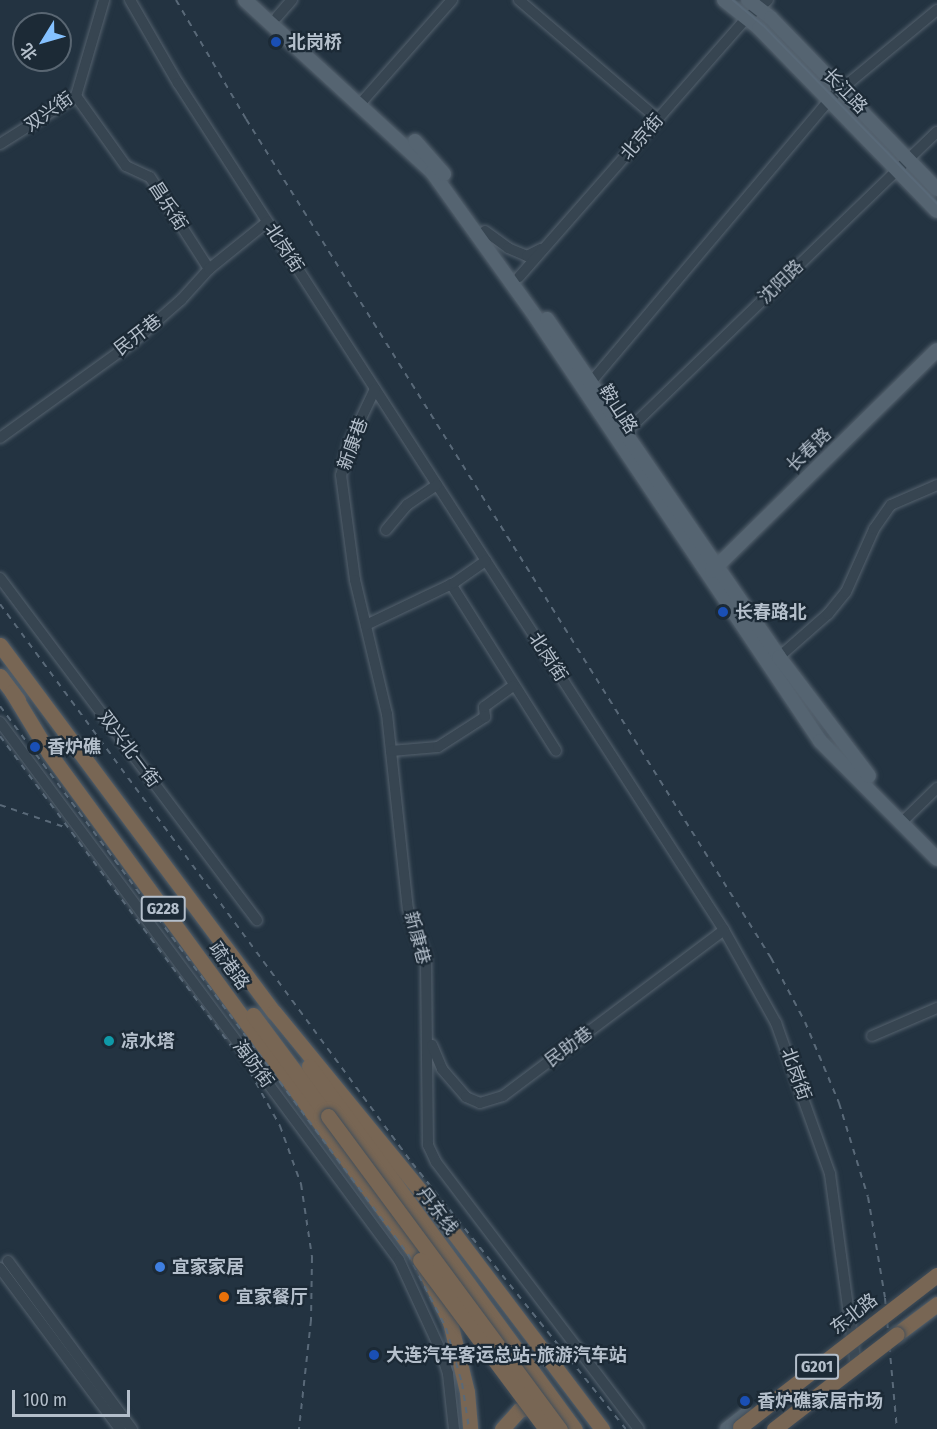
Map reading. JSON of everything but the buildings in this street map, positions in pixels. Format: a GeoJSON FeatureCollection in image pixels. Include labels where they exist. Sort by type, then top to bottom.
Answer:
{"type":"FeatureCollection","features":[{"type":"Feature","properties":{"kind":"highway","name":"疏港路"},"geometry":{"type":"LineString","coordinates":[[0,645],[274,1012]]}},
{"type":"Feature","properties":{"kind":"highway","name":"疏港路"},"geometry":{"type":"LineString","coordinates":[[0,676],[323,1120],[420,1260]]}},
{"type":"Feature","properties":{"kind":"highway"},"geometry":{"type":"LineString","coordinates":[[274,1012],[348,1101],[380,1155],[436,1219],[602,1429]]}},
{"type":"Feature","properties":{"kind":"highway","name":"丹东线"},"geometry":{"type":"LineString","coordinates":[[274,1012],[337,1109],[567,1425]]}},
{"type":"Feature","properties":{"kind":"highway"},"geometry":{"type":"LineString","coordinates":[[323,1120],[567,1425]]}},
{"type":"Feature","properties":{"kind":"highway"},"geometry":{"type":"LineString","coordinates":[[436,1219],[586,1429]]}},
{"type":"Feature","properties":{"kind":"highway"},"geometry":{"type":"LineString","coordinates":[[420,1260],[446,1311],[460,1358],[470,1429]]}},
{"type":"Feature","properties":{"kind":"highway"},"geometry":{"type":"LineString","coordinates":[[420,1260],[546,1429]]}},
{"type":"Feature","properties":{"kind":"highway","name":"东北路"},"geometry":{"type":"LineString","coordinates":[[737,1429],[937,1275]]}},
{"type":"Feature","properties":{"kind":"highway","name":"G201"},"geometry":{"type":"LineString","coordinates":[[774,1429],[936,1303]]}},
{"type":"Feature","properties":{"kind":"highway"},"geometry":{"type":"LineString","coordinates":[[502,1429],[512,1416],[535,1404],[548,1406],[567,1425]]}},
{"type":"Feature","properties":{"kind":"main road","name":"鞍山路"},"geometry":{"type":"LineString","coordinates":[[245,0],[432,157],[519,277],[779,657],[859,767],[937,859]]}},
{"type":"Feature","properties":{"kind":"main road","name":"鞍山路"},"geometry":{"type":"LineString","coordinates":[[258,0],[363,101],[432,172],[535,316],[707,576],[820,741],[937,847]]}},
{"type":"Feature","properties":{"kind":"main road","name":"长江路"},"geometry":{"type":"LineString","coordinates":[[724,0],[830,100],[937,211]]}},
{"type":"Feature","properties":{"kind":"main road","name":"长江路"},"geometry":{"type":"LineString","coordinates":[[758,3],[937,189]]}},
{"type":"Feature","properties":{"kind":"main road","name":"长春路"},"geometry":{"type":"LineString","coordinates":[[707,576],[937,350]]}},
{"type":"Feature","properties":{"kind":"main road"},"geometry":{"type":"LineString","coordinates":[[894,1299],[937,1266]]}},
{"type":"Feature","properties":{"kind":"main road"},"geometry":{"type":"LineString","coordinates":[[916,1283],[937,1282]]}},
{"type":"Feature","properties":{"kind":"main road","name":"东北路"},"geometry":{"type":"LineString","coordinates":[[936,1303],[896,1322],[937,1282]]}},
{"type":"Feature","properties":{"kind":"main road"},"geometry":{"type":"LineString","coordinates":[[898,1342],[936,1303]]}},
{"type":"Feature","properties":{"kind":"main road"},"geometry":{"type":"LineString","coordinates":[[737,1429],[871,1317]]}},
{"type":"Feature","properties":{"kind":"main road","name":"东北路"},"geometry":{"type":"LineString","coordinates":[[737,1429],[854,1354],[875,1345],[793,1414]]}},
{"type":"Feature","properties":{"kind":"main road"},"geometry":{"type":"LineString","coordinates":[[774,1429],[793,1414],[854,1354]]}},
{"type":"Feature","properties":{"kind":"main road"},"geometry":{"type":"LineString","coordinates":[[764,1429],[793,1414]]}},
{"type":"Feature","properties":{"kind":"main road"},"geometry":{"type":"LineString","coordinates":[[784,1429],[793,1414]]}},
{"type":"Feature","properties":{"kind":"street","name":"双兴街"},"geometry":{"type":"LineString","coordinates":[[0,144],[76,96],[104,0]]}},
{"type":"Feature","properties":{"kind":"street","name":"北岗街"},"geometry":{"type":"LineString","coordinates":[[130,0],[178,83],[724,930],[780,1032],[818,1133],[830,1174],[854,1354]]}},
{"type":"Feature","properties":{"kind":"street"},"geometry":{"type":"LineString","coordinates":[[277,17],[292,0]]}},
{"type":"Feature","properties":{"kind":"street"},"geometry":{"type":"LineString","coordinates":[[363,101],[452,0]]}},
{"type":"Feature","properties":{"kind":"street"},"geometry":{"type":"LineString","coordinates":[[519,0],[658,119]]}},
{"type":"Feature","properties":{"kind":"street","name":"北京街"},"geometry":{"type":"LineString","coordinates":[[519,277],[758,3]]}},
{"type":"Feature","properties":{"kind":"street"},"geometry":{"type":"LineString","coordinates":[[591,382],[830,100],[937,9]]}},
{"type":"Feature","properties":{"kind":"street","name":"昌乐街"},"geometry":{"type":"LineString","coordinates":[[76,96],[126,166],[150,177],[209,269]]}},
{"type":"Feature","properties":{"kind":"street","name":"沈阳路"},"geometry":{"type":"LineString","coordinates":[[626,432],[937,132]]}},
{"type":"Feature","properties":{"kind":"street","name":"民开巷"},"geometry":{"type":"LineString","coordinates":[[0,438],[133,342],[181,300],[209,269],[267,222]]}},
{"type":"Feature","properties":{"kind":"street"},"geometry":{"type":"LineString","coordinates":[[485,231],[508,248],[527,256],[546,246]]}},
{"type":"Feature","properties":{"kind":"street","name":"新康巷"},"geometry":{"type":"LineString","coordinates":[[375,388],[349,444],[340,475],[355,580],[387,714],[408,909],[426,958],[430,1083],[427,1134],[431,1154],[639,1429]]}},
{"type":"Feature","properties":{"kind":"street"},"geometry":{"type":"LineString","coordinates":[[386,530],[407,505],[437,485]]}},
{"type":"Feature","properties":{"kind":"street"},"geometry":{"type":"LineString","coordinates":[[779,657],[828,614],[846,592],[874,529],[891,505],[937,485]]}},
{"type":"Feature","properties":{"kind":"street"},"geometry":{"type":"LineString","coordinates":[[366,625],[450,584],[486,561]]}},
{"type":"Feature","properties":{"kind":"street","name":"双兴北一街"},"geometry":{"type":"LineString","coordinates":[[0,578],[257,920]]}},
{"type":"Feature","properties":{"kind":"street"},"geometry":{"type":"LineString","coordinates":[[450,584],[556,751]]}},
{"type":"Feature","properties":{"kind":"street"},"geometry":{"type":"LineString","coordinates":[[391,751],[438,747],[485,717],[484,707],[513,686]]}},
{"type":"Feature","properties":{"kind":"street","name":"海防街"},"geometry":{"type":"LineString","coordinates":[[0,722],[399,1260],[440,1349],[448,1374],[454,1429]]}},
{"type":"Feature","properties":{"kind":"street"},"geometry":{"type":"LineString","coordinates":[[904,819],[937,788]]}},
{"type":"Feature","properties":{"kind":"street","name":"民助巷"},"geometry":{"type":"LineString","coordinates":[[429,1037],[442,1069],[455,1087],[480,1103],[503,1096],[724,930]]}},
{"type":"Feature","properties":{"kind":"street"},"geometry":{"type":"LineString","coordinates":[[872,1036],[937,1008]]}},
{"type":"Feature","properties":{"kind":"street"},"geometry":{"type":"LineString","coordinates":[[430,1083],[445,1080],[455,1087]]}},
{"type":"Feature","properties":{"kind":"street"},"geometry":{"type":"LineString","coordinates":[[4,1265],[120,1429]]}},
{"type":"Feature","properties":{"kind":"street"},"geometry":{"type":"LineString","coordinates":[[4,1265],[132,1429]]}},
{"type":"Feature","properties":{"kind":"tram line"},"geometry":{"type":"LineString","coordinates":[[733,0],[764,26],[937,203]]}},
{"type":"Feature","properties":{"kind":"railway"},"geometry":{"type":"LineString","coordinates":[[176,0],[246,119],[771,958],[805,1022],[839,1103],[868,1197],[885,1298],[897,1429]]}},
{"type":"Feature","properties":{"kind":"railway"},"geometry":{"type":"LineString","coordinates":[[0,604],[412,1163],[626,1429]]}},
{"type":"Feature","properties":{"kind":"railway"},"geometry":{"type":"LineString","coordinates":[[0,706],[408,1254],[446,1328],[462,1383],[469,1429]]}},
{"type":"Feature","properties":{"kind":"railway"},"geometry":{"type":"LineString","coordinates":[[0,736],[250,1072],[280,1126],[301,1184],[312,1257],[311,1320],[299,1429]]}},
{"type":"Feature","properties":{"kind":"railway"},"geometry":{"type":"LineString","coordinates":[[0,805],[67,828]]}},
{"type":"Feature","properties":{"kind":"place","name":"北岗桥"},"geometry":{"type":"Point","coordinates":[276,42]}},
{"type":"Feature","properties":{"kind":"place","name":"长春路北"},"geometry":{"type":"Point","coordinates":[723,612]}},
{"type":"Feature","properties":{"kind":"place","name":"香炉礁"},"geometry":{"type":"Point","coordinates":[35,747]}},
{"type":"Feature","properties":{"kind":"place","name":"凉水塔"},"geometry":{"type":"Point","coordinates":[109,1041]}},
{"type":"Feature","properties":{"kind":"place","name":"宜家家居"},"geometry":{"type":"Point","coordinates":[160,1267]}},
{"type":"Feature","properties":{"kind":"place","name":"宜家餐厅"},"geometry":{"type":"Point","coordinates":[224,1297]}},
{"type":"Feature","properties":{"kind":"place","name":"大连汽车客运总站-旅游汽车站"},"geometry":{"type":"Point","coordinates":[374,1355]}},
{"type":"Feature","properties":{"kind":"place","name":"香炉礁家居市场"},"geometry":{"type":"Point","coordinates":[745,1401]}}]}
